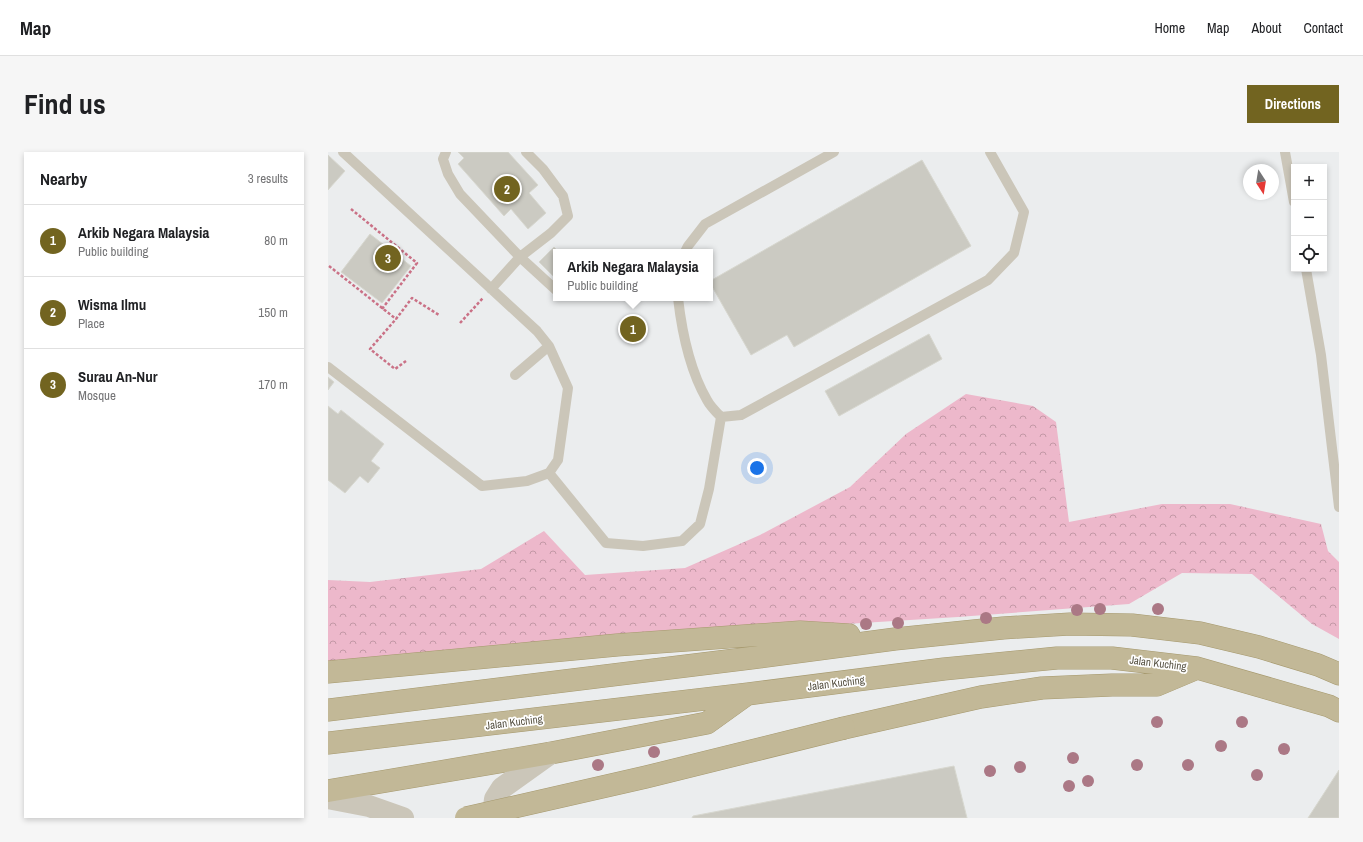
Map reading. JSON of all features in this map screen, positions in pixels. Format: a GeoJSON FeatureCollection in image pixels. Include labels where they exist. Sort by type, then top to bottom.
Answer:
{"type":"FeatureCollection","features":[{"type":"Feature","properties":{"kind":"highway"},"geometry":{"type":"LineString","coordinates":[[328,710],[895,639],[1004,628],[1070,624],[1132,625],[1200,632],[1318,664],[1339,674]]}},
{"type":"Feature","properties":{"kind":"highway"},"geometry":{"type":"LineString","coordinates":[[328,672],[617,645],[800,632],[895,639]]}},
{"type":"Feature","properties":{"kind":"highway","name":"Jalan Kuching"},"geometry":{"type":"LineString","coordinates":[[328,743],[748,694],[944,669],[1057,658],[1112,658],[1197,668],[1330,706],[1339,711]]}},
{"type":"Feature","properties":{"kind":"highway"},"geometry":{"type":"LineString","coordinates":[[466,818],[653,775],[981,696],[1042,688],[1157,685],[1197,668]]}},
{"type":"Feature","properties":{"kind":"highway"},"geometry":{"type":"LineString","coordinates":[[328,791],[551,753],[707,723],[748,694]]}},
{"type":"Feature","properties":{"kind":"street"},"geometry":{"type":"LineString","coordinates":[[508,818],[498,813],[494,807],[495,799],[502,788],[551,753]]}},
{"type":"Feature","properties":{"kind":"street"},"geometry":{"type":"LineString","coordinates":[[328,798],[369,806],[403,818]]}},
{"type":"Feature","properties":{"kind":"lane"},"geometry":{"type":"LineString","coordinates":[[328,367],[482,486],[527,481],[549,473],[558,460],[568,388],[549,346],[537,331],[343,152]]}},
{"type":"Feature","properties":{"kind":"lane"},"geometry":{"type":"LineString","coordinates":[[446,152],[443,159],[448,174],[460,194],[520,257],[553,287]]}},
{"type":"Feature","properties":{"kind":"lane"},"geometry":{"type":"LineString","coordinates":[[491,289],[520,257],[551,233],[568,216],[563,196],[542,169],[526,152]]}},
{"type":"Feature","properties":{"kind":"lane"},"geometry":{"type":"LineString","coordinates":[[686,249],[705,224],[834,152]]}},
{"type":"Feature","properties":{"kind":"lane"},"geometry":{"type":"LineString","coordinates":[[720,417],[741,415],[988,280],[1014,252],[1024,212],[990,152]]}},
{"type":"Feature","properties":{"kind":"lane"},"geometry":{"type":"LineString","coordinates":[[1285,152],[1294,200]]}},
{"type":"Feature","properties":{"kind":"lane"},"geometry":{"type":"LineString","coordinates":[[1307,272],[1321,355],[1339,508]]}},
{"type":"Feature","properties":{"kind":"lane"},"geometry":{"type":"LineString","coordinates":[[549,473],[606,544],[643,546],[682,541],[700,524],[708,489],[720,417],[707,401],[689,360],[680,320],[678,301]]}},
{"type":"Feature","properties":{"kind":"lane"},"geometry":{"type":"LineString","coordinates":[[515,375],[549,346]]}},
{"type":"Feature","properties":{"kind":"path"},"geometry":{"type":"LineString","coordinates":[[351,209],[416,263],[382,310]]}},
{"type":"Feature","properties":{"kind":"path"},"geometry":{"type":"LineString","coordinates":[[329,266],[396,320]]}},
{"type":"Feature","properties":{"kind":"path"},"geometry":{"type":"LineString","coordinates":[[406,362],[395,369],[370,349],[396,320],[412,298],[440,316]]}},
{"type":"Feature","properties":{"kind":"path"},"geometry":{"type":"LineString","coordinates":[[460,323],[483,298]]}},
{"type":"Feature","properties":{"kind":"green space"},"geometry":{"type":"Polygon","coordinates":[[[966,394],[1033,406],[1056,422],[1069,522],[1162,504],[1230,504],[1321,524],[1328,551],[1339,562],[1339,639],[1312,624],[1252,574],[1182,573],[1129,604],[958,617],[574,641],[328,664],[328,580],[370,582],[481,569],[544,531],[585,575],[685,568],[760,535],[850,487],[906,434],[966,394]]]}},
{"type":"Feature","properties":{"kind":"building"},"geometry":{"type":"Polygon","coordinates":[[[458,152],[508,152],[538,185],[529,193],[546,213],[528,229],[511,209],[504,216],[458,164],[464,158],[458,152]]]}},
{"type":"Feature","properties":{"kind":"building"},"geometry":{"type":"Polygon","coordinates":[[[328,155],[345,171],[328,190],[328,155]]]}},
{"type":"Feature","properties":{"kind":"building"},"geometry":{"type":"Polygon","coordinates":[[[922,160],[971,246],[794,347],[787,335],[751,355],[713,288],[713,279],[922,160]]]}},
{"type":"Feature","properties":{"kind":"building"},"geometry":{"type":"Polygon","coordinates":[[[370,234],[411,266],[382,303],[341,272],[370,234]]]}},
{"type":"Feature","properties":{"kind":"building"},"geometry":{"type":"Polygon","coordinates":[[[554,247],[556,249],[553,249],[553,276],[539,262],[554,247]]]}},
{"type":"Feature","properties":{"kind":"building"},"geometry":{"type":"Polygon","coordinates":[[[929,334],[942,359],[839,416],[825,391],[929,334]]]}},
{"type":"Feature","properties":{"kind":"building"},"geometry":{"type":"Polygon","coordinates":[[[328,377],[334,382],[328,390],[328,377]]]}},
{"type":"Feature","properties":{"kind":"building"},"geometry":{"type":"Polygon","coordinates":[[[328,406],[338,414],[341,410],[384,444],[371,461],[380,468],[368,483],[360,476],[345,493],[328,480],[328,406]]]}},
{"type":"Feature","properties":{"kind":"building"},"geometry":{"type":"Polygon","coordinates":[[[954,766],[967,818],[692,818],[693,816],[954,766]]]}},
{"type":"Feature","properties":{"kind":"building"},"geometry":{"type":"Polygon","coordinates":[[[1339,770],[1339,818],[1308,818],[1339,770]]]}},
{"type":"Feature","properties":{"kind":"place","name":"Wisma Ilmu"},"geometry":{"type":"Point","coordinates":[507,189]}},
{"type":"Feature","properties":{"kind":"place","name":"Surau An-Nur"},"geometry":{"type":"Point","coordinates":[388,258]}},
{"type":"Feature","properties":{"kind":"place","name":"Arkib Negara Malaysia"},"geometry":{"type":"Point","coordinates":[633,329]}}]}
